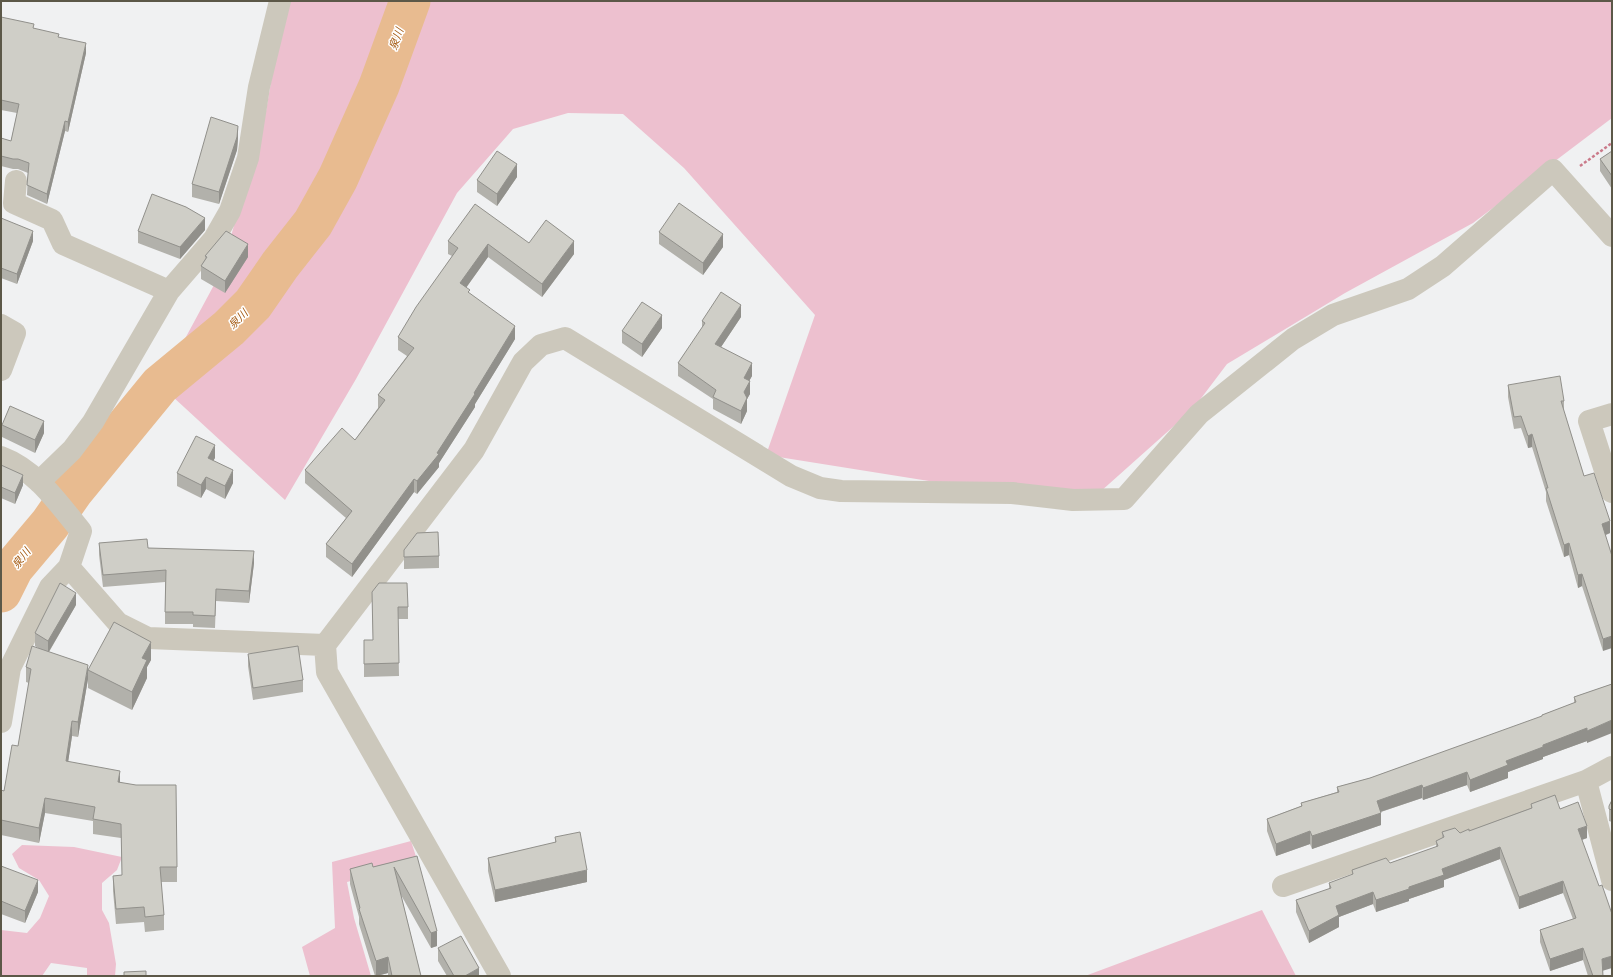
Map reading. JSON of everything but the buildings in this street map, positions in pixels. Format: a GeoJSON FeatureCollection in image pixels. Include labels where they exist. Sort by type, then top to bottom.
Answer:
{"type":"FeatureCollection","features":[{"type":"Feature","properties":{"kind":"street"},"geometry":{"type":"LineString","coordinates":[[42,484],[72,450],[92,422],[168,291],[214,239],[230,211],[248,158],[258,87],[280,1]]}},
{"type":"Feature","properties":{"kind":"street"},"geometry":{"type":"LineString","coordinates":[[500,976],[327,672],[325,645],[474,450],[523,362],[541,345],[565,338],[791,476],[820,488],[841,491],[1012,493],[1073,500],[1124,499],[1199,414],[1293,339],[1333,315],[1408,289],[1443,266],[1553,170],[1612,236]]}},
{"type":"Feature","properties":{"kind":"street"},"geometry":{"type":"LineString","coordinates":[[16,181],[14,204],[52,220],[63,244],[168,291]]}},
{"type":"Feature","properties":{"kind":"street"},"geometry":{"type":"LineString","coordinates":[[1,325],[15,333],[1,370]]}},
{"type":"Feature","properties":{"kind":"street"},"geometry":{"type":"LineString","coordinates":[[1612,414],[1589,421],[1612,492]]}},
{"type":"Feature","properties":{"kind":"street"},"geometry":{"type":"LineString","coordinates":[[1,457],[16,462],[42,484],[81,532],[69,567],[50,587],[10,668],[1,722]]}},
{"type":"Feature","properties":{"kind":"street"},"geometry":{"type":"LineString","coordinates":[[69,567],[118,623],[148,638],[325,645]]}},
{"type":"Feature","properties":{"kind":"street"},"geometry":{"type":"LineString","coordinates":[[1283,886],[1586,781],[1612,768]]}},
{"type":"Feature","properties":{"kind":"street"},"geometry":{"type":"LineString","coordinates":[[1586,781],[1612,880]]}},
{"type":"Feature","properties":{"kind":"path"},"geometry":{"type":"LineString","coordinates":[[1561,179],[1612,143]]}},
{"type":"Feature","properties":{"kind":"shaded area"},"geometry":{"type":"Polygon","coordinates":[[[285,1],[1612,1],[1612,118],[1473,223],[1345,293],[1227,364],[1193,409],[1100,492],[954,485],[766,455],[815,315],[684,168],[623,114],[568,113],[513,129],[457,193],[356,379],[285,500],[160,385],[221,272],[266,111],[285,1]]]}},
{"type":"Feature","properties":{"kind":"shaded area"},"geometry":{"type":"Polygon","coordinates":[[[411,841],[418,863],[347,882],[354,918],[371,976],[310,976],[302,947],[335,928],[332,862],[411,841]]]}},
{"type":"Feature","properties":{"kind":"shaded area"},"geometry":{"type":"Polygon","coordinates":[[[22,845],[74,847],[122,857],[117,870],[102,883],[102,910],[109,923],[116,964],[115,976],[87,976],[87,968],[51,963],[42,976],[1,976],[1,930],[27,933],[40,918],[49,896],[39,880],[19,868],[12,854],[22,845]]]}},
{"type":"Feature","properties":{"kind":"shaded area"},"geometry":{"type":"Polygon","coordinates":[[[1262,910],[1296,976],[1085,976],[1262,910]]]}},
{"type":"Feature","properties":{"kind":"waterway","name":"泉川"},"geometry":{"type":"LineString","coordinates":[[1,592],[13,568],[50,524],[73,491],[160,385],[229,328],[253,304],[280,265],[313,223],[338,178],[379,86],[410,1]]}}]}
